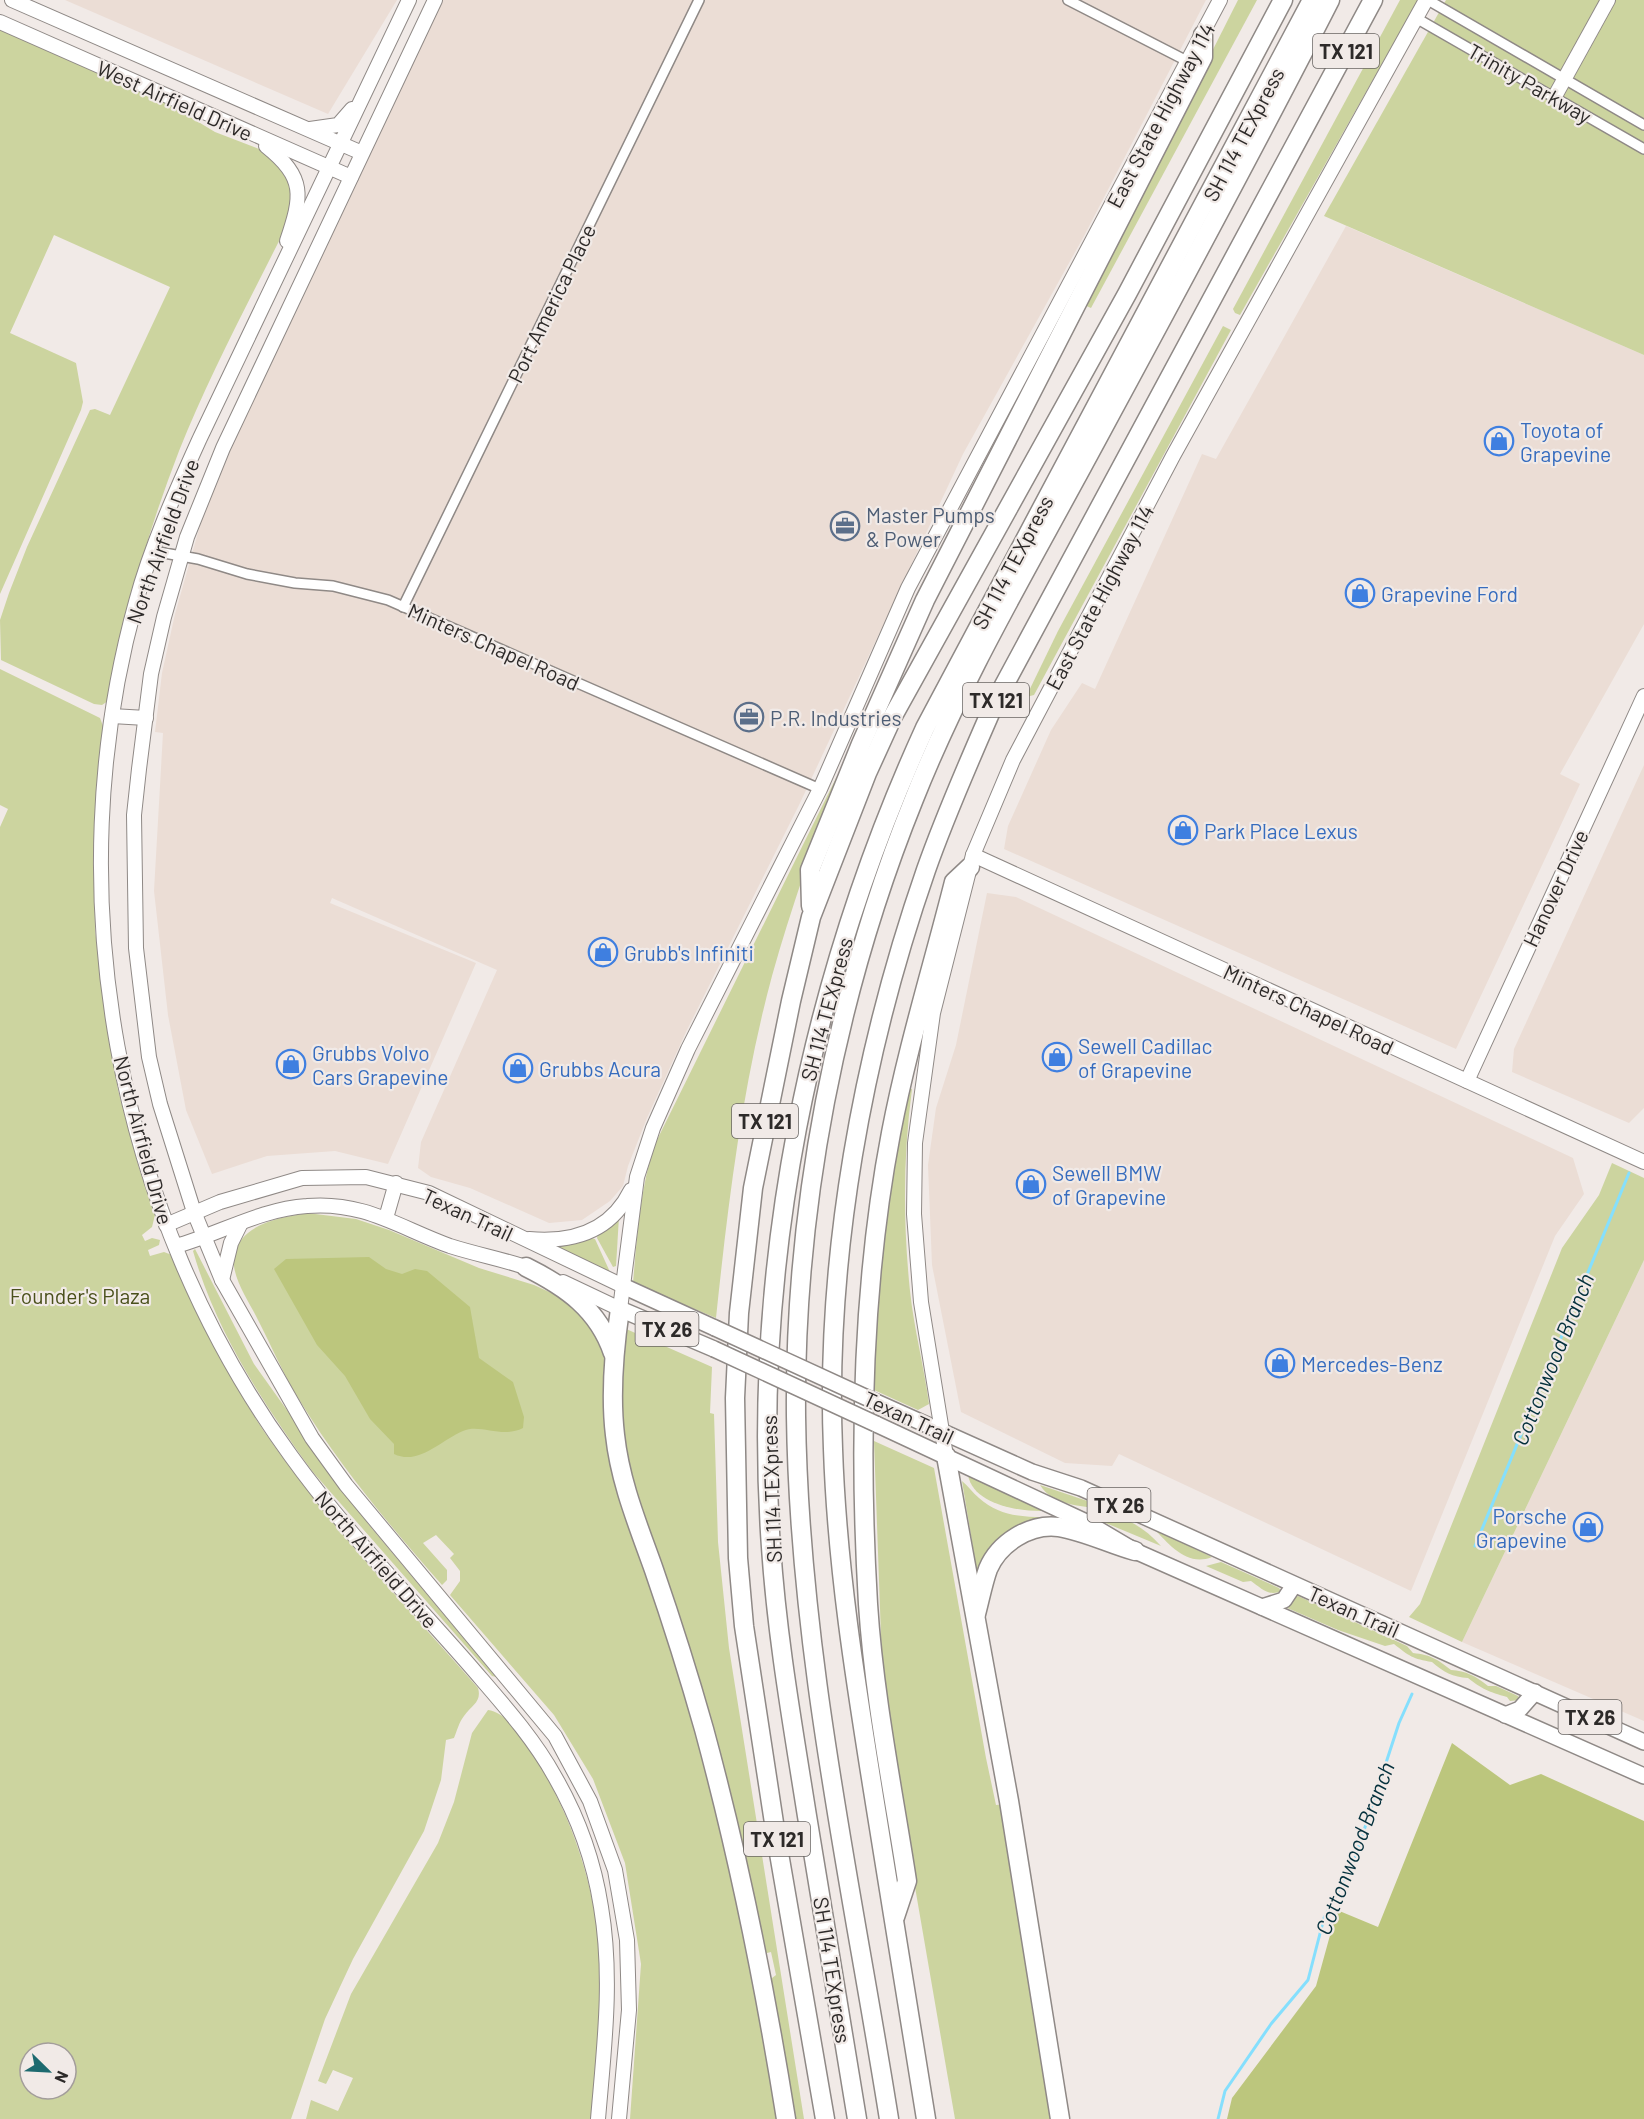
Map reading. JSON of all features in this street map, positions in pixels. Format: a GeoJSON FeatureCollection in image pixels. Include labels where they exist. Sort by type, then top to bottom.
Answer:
{"type":"FeatureCollection","features":[{"type":"Feature","properties":{"kind":"highway","name":"TX 121"},"geometry":{"type":"LineString","coordinates":[[825,2119],[754,1697],[738,1558],[734,1469],[735,1388],[745,1241],[765,1118],[811,917],[867,773],[893,716],[1127,294],[1283,0]]}},
{"type":"Feature","properties":{"kind":"highway","name":"SH 114 TEXpress"},"geometry":{"type":"LineString","coordinates":[[857,2119],[786,1685],[771,1546],[768,1406],[771,1335],[786,1196],[810,1068],[849,924],[871,858],[896,793],[925,728],[1312,0]]}},
{"type":"Feature","properties":{"kind":"highway","name":"SH 114 TEXpress"},"geometry":{"type":"LineString","coordinates":[[889,2119],[807,1618],[800,1514],[796,1410],[803,1270],[816,1166],[835,1060],[851,993],[887,871],[941,735],[1004,611],[1220,212],[1330,0]]}},
{"type":"Feature","properties":{"kind":"highway","name":"TX 121"},"geometry":{"type":"LineString","coordinates":[[926,2119],[846,1626],[832,1446],[834,1355],[845,1216],[869,1076],[885,1007],[926,870],[951,803],[995,702],[1373,0]]}},
{"type":"Feature","properties":{"kind":"highway"},"geometry":{"type":"LineString","coordinates":[[811,917],[810,870],[905,644],[1203,57],[1203,35]]}},
{"type":"Feature","properties":{"kind":"highway"},"geometry":{"type":"LineString","coordinates":[[894,1922],[907,1881],[868,1606],[865,1407],[868,1323],[882,1191],[901,1086],[954,882],[971,861]]}},
{"type":"Feature","properties":{"kind":"highway"},"geometry":{"type":"LineString","coordinates":[[526,1267],[565,1288],[593,1314],[607,1336],[614,1355]]}},
{"type":"Feature","properties":{"kind":"highway"},"geometry":{"type":"LineString","coordinates":[[620,1309],[614,1355],[613,1408],[619,1461],[636,1521],[679,1646],[725,1806],[759,1962],[786,2119]]}},
{"type":"Feature","properties":{"kind":"highway"},"geometry":{"type":"LineString","coordinates":[[946,1456],[1009,1802],[1060,2119]]}},
{"type":"Feature","properties":{"kind":"highway"},"geometry":{"type":"LineString","coordinates":[[975,1619],[993,1561],[1003,1547],[1018,1535],[1039,1528],[1060,1527],[1135,1551]]}},
{"type":"Feature","properties":{"kind":"main road","name":"West Airfield Drive"},"geometry":{"type":"LineString","coordinates":[[12,0],[362,153]]}},
{"type":"Feature","properties":{"kind":"main road"},"geometry":{"type":"LineString","coordinates":[[306,129],[338,125],[348,116],[399,23],[409,0]]}},
{"type":"Feature","properties":{"kind":"main road","name":"North Airfield Drive"},"geometry":{"type":"LineString","coordinates":[[435,0],[223,448],[181,556],[151,674],[134,815],[136,948],[149,1057],[160,1104],[194,1212],[222,1280],[312,1438],[346,1485],[555,1737],[590,1801],[615,1870],[627,1940],[629,2010],[619,2119]]}},
{"type":"Feature","properties":{"kind":"main road","name":"East State Highway 114"},"geometry":{"type":"LineString","coordinates":[[620,1309],[637,1178],[653,1128],[688,1049],[820,789],[908,588],[1220,0]]}},
{"type":"Feature","properties":{"kind":"main road","name":"East State Highway 114"},"geometry":{"type":"LineString","coordinates":[[946,1456],[916,1252],[915,1143],[933,1013],[971,861],[1013,760],[1173,456],[1427,0]]}},
{"type":"Feature","properties":{"kind":"main road"},"geometry":{"type":"LineString","coordinates":[[1555,96],[1608,0]]}},
{"type":"Feature","properties":{"kind":"main road","name":"West Airfield Drive"},"geometry":{"type":"LineString","coordinates":[[0,22],[351,177]]}},
{"type":"Feature","properties":{"kind":"main road","name":"North Airfield Drive"},"geometry":{"type":"LineString","coordinates":[[399,23],[174,494],[136,600],[112,716],[105,785],[101,903],[105,958],[113,1023],[134,1120],[166,1225],[231,1368],[292,1459],[366,1551],[463,1658],[530,1738],[572,1808],[595,1875],[605,1936],[608,2015],[598,2119]]}},
{"type":"Feature","properties":{"kind":"main road"},"geometry":{"type":"LineString","coordinates":[[250,133],[280,157],[298,182],[297,211],[267,297]]}},
{"type":"Feature","properties":{"kind":"main road","name":"Hanover Drive"},"geometry":{"type":"LineString","coordinates":[[1467,1081],[1644,696]]}},
{"type":"Feature","properties":{"kind":"main road"},"geometry":{"type":"LineString","coordinates":[[112,716],[146,718]]}},
{"type":"Feature","properties":{"kind":"main road","name":"Minters Chapel Road"},"geometry":{"type":"LineString","coordinates":[[971,861],[1644,1162]]}},
{"type":"Feature","properties":{"kind":"main road","name":"Texan Trail"},"geometry":{"type":"LineString","coordinates":[[166,1225],[194,1212],[260,1188],[302,1178],[366,1177],[429,1193],[520,1238],[941,1432],[1032,1472],[1081,1488],[1644,1742]]}},
{"type":"Feature","properties":{"kind":"main road"},"geometry":{"type":"LineString","coordinates":[[520,1238],[545,1240],[591,1233],[609,1220],[626,1200],[637,1178]]}},
{"type":"Feature","properties":{"kind":"main road"},"geometry":{"type":"LineString","coordinates":[[386,1218],[396,1184]]}},
{"type":"Feature","properties":{"kind":"main road","name":"Texan Trail"},"geometry":{"type":"LineString","coordinates":[[176,1246],[205,1238],[275,1212],[305,1206],[335,1205],[386,1218],[447,1245],[526,1267],[714,1349],[946,1456],[1086,1522],[1135,1551],[1644,1776]]}},
{"type":"Feature","properties":{"kind":"main road"},"geometry":{"type":"LineString","coordinates":[[222,1280],[231,1243],[241,1223]]}},
{"type":"Feature","properties":{"kind":"main road"},"geometry":{"type":"LineString","coordinates":[[1262,1607],[1284,1600],[1294,1585]]}},
{"type":"Feature","properties":{"kind":"main road"},"geometry":{"type":"LineString","coordinates":[[1505,1715],[1520,1709],[1535,1692]]}},
{"type":"Feature","properties":{"kind":"street","name":"Port America Place"},"geometry":{"type":"LineString","coordinates":[[403,607],[699,0]]}},
{"type":"Feature","properties":{"kind":"street"},"geometry":{"type":"LineString","coordinates":[[1068,0],[1189,62]]}},
{"type":"Feature","properties":{"kind":"street","name":"Trinity Parkway"},"geometry":{"type":"LineString","coordinates":[[1427,0],[1644,125]]}},
{"type":"Feature","properties":{"kind":"street","name":"Trinity Parkway"},"geometry":{"type":"LineString","coordinates":[[1416,18],[1644,149]]}},
{"type":"Feature","properties":{"kind":"street","name":"Minters Chapel Road"},"geometry":{"type":"LineString","coordinates":[[153,551],[296,583],[355,590],[403,607],[820,789]]}},
{"type":"Feature","properties":{"kind":"shaded area"},"geometry":{"type":"Polygon","coordinates":[[[65,0],[397,0],[328,114],[65,0]]]}},
{"type":"Feature","properties":{"kind":"shaded area"},"geometry":{"type":"Polygon","coordinates":[[[443,0],[1206,0],[1084,236],[963,454],[800,803],[686,1032],[647,1118],[628,1166],[623,1186],[610,1201],[582,1220],[549,1223],[470,1188],[431,1177],[418,1168],[421,1142],[497,970],[332,898],[330,903],[476,963],[388,1164],[335,1151],[267,1156],[212,1174],[186,1110],[168,1015],[154,891],[163,733],[155,732],[162,673],[175,614],[201,522],[236,435],[443,0]]]}},
{"type":"Feature","properties":{"kind":"shaded area"},"geometry":{"type":"Polygon","coordinates":[[[1346,226],[1644,355],[1644,624],[1560,774],[1580,784],[1456,1049],[1004,849],[1008,826],[1051,730],[1082,683],[1095,689],[1202,454],[1216,459],[1346,226]]]}},
{"type":"Feature","properties":{"kind":"shaded area"},"geometry":{"type":"Polygon","coordinates":[[[1644,765],[1644,1108],[1629,1123],[1512,1072],[1514,1049],[1644,765]]]}},
{"type":"Feature","properties":{"kind":"shaded area"},"geometry":{"type":"Polygon","coordinates":[[[987,893],[1016,897],[1573,1158],[1584,1194],[1555,1236],[1411,1591],[1119,1454],[1112,1466],[1065,1463],[961,1412],[932,1265],[928,1165],[936,1108],[956,1045],[987,893]]]}},
{"type":"Feature","properties":{"kind":"shaded area"},"geometry":{"type":"Polygon","coordinates":[[[1644,1260],[1644,1721],[1462,1642],[1644,1260]]]}},
{"type":"Feature","properties":{"kind":"green space"},"geometry":{"type":"Polygon","coordinates":[[[1238,0],[1257,0],[1091,308],[1084,305],[1238,0]]]}},
{"type":"Feature","properties":{"kind":"green space"},"geometry":{"type":"Polygon","coordinates":[[[1400,0],[1418,0],[1240,315],[1235,313],[1233,309],[1400,0]]]}},
{"type":"Feature","properties":{"kind":"green space"},"geometry":{"type":"Polygon","coordinates":[[[1446,0],[1644,0],[1644,355],[1324,216],[1446,0]]]}},
{"type":"Feature","properties":{"kind":"green space"},"geometry":{"type":"Polygon","coordinates":[[[0,27],[167,103],[215,132],[267,152],[286,172],[293,195],[291,217],[233,333],[179,451],[130,602],[110,695],[108,701],[102,705],[94,704],[1,660],[0,620],[27,547],[90,410],[95,409],[110,415],[170,287],[54,235],[10,333],[76,363],[83,402],[0,594],[0,27]]]}},
{"type":"Feature","properties":{"kind":"green space"},"geometry":{"type":"Polygon","coordinates":[[[1223,326],[1231,330],[1034,695],[1026,697],[1058,631],[1223,326]]]}},
{"type":"Feature","properties":{"kind":"green space","name":"Founder's Plaza"},"geometry":{"type":"Polygon","coordinates":[[[0,669],[100,718],[103,726],[94,839],[95,931],[118,1090],[139,1168],[155,1215],[152,1227],[142,1235],[145,1241],[152,1238],[160,1240],[159,1245],[148,1250],[150,1256],[164,1252],[172,1255],[232,1378],[275,1447],[348,1540],[478,1688],[479,1697],[462,1718],[454,1738],[446,1740],[441,1780],[424,1831],[353,1959],[325,2019],[291,2119],[0,2119],[0,827],[8,809],[0,805],[0,669]]]}},
{"type":"Feature","properties":{"kind":"green space"},"geometry":{"type":"Polygon","coordinates":[[[837,776],[787,925],[761,1018],[737,1146],[716,1318],[633,1283],[645,1180],[654,1146],[837,776]]]}},
{"type":"Feature","properties":{"kind":"green space"},"geometry":{"type":"Polygon","coordinates":[[[908,1088],[912,1089],[906,1165],[905,1215],[908,1266],[912,1305],[929,1404],[918,1410],[874,1390],[875,1324],[882,1237],[908,1088]]]}},
{"type":"Feature","properties":{"kind":"green space"},"geometry":{"type":"Polygon","coordinates":[[[1612,1163],[1644,1178],[1644,1260],[1462,1642],[1409,1617],[1420,1604],[1562,1248],[1599,1195],[1612,1163]]]}},
{"type":"Feature","properties":{"kind":"green space"},"geometry":{"type":"Polygon","coordinates":[[[307,1213],[356,1219],[389,1230],[479,1268],[534,1285],[569,1301],[596,1327],[608,1365],[609,1399],[693,1713],[743,1912],[780,2119],[630,2119],[641,1964],[625,1863],[593,1779],[554,1715],[450,1595],[460,1581],[460,1571],[450,1558],[454,1554],[436,1535],[423,1543],[447,1570],[447,1580],[442,1585],[385,1519],[315,1425],[289,1382],[235,1273],[234,1257],[244,1236],[263,1224],[307,1213]]]}},
{"type":"Feature","properties":{"kind":"green space"},"geometry":{"type":"Polygon","coordinates":[[[619,1217],[616,1266],[613,1267],[597,1238],[598,1234],[619,1217]]]}},
{"type":"Feature","properties":{"kind":"green space"},"geometry":{"type":"Polygon","coordinates":[[[591,1238],[595,1239],[610,1272],[557,1247],[591,1238]]]}},
{"type":"Feature","properties":{"kind":"green space"},"geometry":{"type":"Polygon","coordinates":[[[195,1249],[254,1364],[369,1525],[496,1677],[492,1676],[312,1471],[259,1393],[228,1338],[203,1281],[193,1251],[195,1249]]]}},
{"type":"Feature","properties":{"kind":"green space"},"geometry":{"type":"Polygon","coordinates":[[[369,1257],[386,1269],[402,1274],[415,1269],[427,1271],[470,1307],[479,1358],[513,1382],[524,1417],[523,1428],[507,1432],[470,1429],[412,1457],[394,1454],[394,1444],[370,1419],[345,1376],[317,1345],[274,1269],[286,1259],[369,1257]]]}},
{"type":"Feature","properties":{"kind":"green space"},"geometry":{"type":"Polygon","coordinates":[[[624,1328],[712,1367],[710,1413],[714,1414],[718,1542],[729,1648],[804,2119],[790,2119],[768,1981],[776,1975],[771,1952],[763,1954],[665,1590],[624,1450],[620,1416],[624,1328]]]}},
{"type":"Feature","properties":{"kind":"green space"},"geometry":{"type":"Polygon","coordinates":[[[874,1441],[934,1468],[986,1758],[996,1805],[1005,1804],[1056,2119],[955,2119],[895,1771],[882,1664],[874,1441]]]}},
{"type":"Feature","properties":{"kind":"green space"},"geometry":{"type":"Polygon","coordinates":[[[968,1475],[1045,1511],[1011,1508],[988,1500],[972,1485],[968,1475]]]}},
{"type":"Feature","properties":{"kind":"green space"},"geometry":{"type":"Polygon","coordinates":[[[962,1481],[986,1504],[994,1508],[1017,1515],[1043,1517],[978,1578],[962,1481]]]}},
{"type":"Feature","properties":{"kind":"green space"},"geometry":{"type":"Polygon","coordinates":[[[1040,1485],[1111,1509],[1062,1502],[1053,1498],[1040,1485]]]}},
{"type":"Feature","properties":{"kind":"green space"},"geometry":{"type":"Polygon","coordinates":[[[1104,1513],[1136,1525],[1161,1546],[1084,1514],[1104,1513]]]}},
{"type":"Feature","properties":{"kind":"green space"},"geometry":{"type":"Polygon","coordinates":[[[1154,1529],[1212,1557],[1195,1559],[1187,1557],[1173,1548],[1154,1529]]]}},
{"type":"Feature","properties":{"kind":"green space"},"geometry":{"type":"Polygon","coordinates":[[[1221,1562],[1279,1588],[1281,1591],[1269,1592],[1251,1581],[1243,1582],[1206,1566],[1221,1562]]]}},
{"type":"Feature","properties":{"kind":"green space"},"geometry":{"type":"Polygon","coordinates":[[[1298,1596],[1407,1646],[1413,1653],[1434,1658],[1451,1670],[1471,1675],[1488,1686],[1496,1686],[1518,1696],[1520,1700],[1510,1701],[1507,1697],[1486,1690],[1468,1678],[1453,1675],[1432,1662],[1411,1656],[1394,1644],[1385,1646],[1338,1630],[1278,1604],[1298,1596]]]}},
{"type":"Feature","properties":{"kind":"green space"},"geometry":{"type":"Polygon","coordinates":[[[488,1710],[509,1722],[521,1735],[535,1757],[566,1816],[587,1878],[599,1943],[601,1976],[601,2010],[591,2119],[306,2119],[311,2100],[338,2111],[353,2078],[333,2070],[326,2084],[318,2081],[351,1994],[438,1843],[454,1802],[472,1733],[488,1710]]]}},
{"type":"Feature","properties":{"kind":"green space"},"geometry":{"type":"Polygon","coordinates":[[[1452,1743],[1510,1785],[1541,1774],[1644,1821],[1644,2119],[1227,2119],[1232,2098],[1316,1986],[1337,1910],[1378,1927],[1452,1743]]]}},
{"type":"Feature","properties":{"kind":"waterway","name":"Cottonwood Branch"},"geometry":{"type":"LineString","coordinates":[[1475,1546],[1629,1173]]}},
{"type":"Feature","properties":{"kind":"waterway","name":"Cottonwood Branch"},"geometry":{"type":"LineString","coordinates":[[1218,2119],[1225,2091],[1271,2024],[1308,1980],[1324,1918],[1354,1861],[1399,1723],[1412,1694]]}},
{"type":"Feature","properties":{"kind":"place","name":"Toyota of Grapevine"},"geometry":{"type":"Point","coordinates":[1499,441]}},
{"type":"Feature","properties":{"kind":"place","name":"Master Pumps & Power"},"geometry":{"type":"Point","coordinates":[845,526]}},
{"type":"Feature","properties":{"kind":"place","name":"Grapevine Ford"},"geometry":{"type":"Point","coordinates":[1360,593]}},
{"type":"Feature","properties":{"kind":"place","name":"P.R. Industries"},"geometry":{"type":"Point","coordinates":[749,717]}},
{"type":"Feature","properties":{"kind":"place","name":"Park Place Lexus"},"geometry":{"type":"Point","coordinates":[1183,830]}},
{"type":"Feature","properties":{"kind":"place","name":"Grubb's Infiniti"},"geometry":{"type":"Point","coordinates":[603,952]}},
{"type":"Feature","properties":{"kind":"place","name":"Sewell Cadillac of Grapevine"},"geometry":{"type":"Point","coordinates":[1057,1057]}},
{"type":"Feature","properties":{"kind":"place","name":"Grubbs Volvo Cars Grapevine"},"geometry":{"type":"Point","coordinates":[291,1064]}},
{"type":"Feature","properties":{"kind":"place","name":"Grubbs Acura"},"geometry":{"type":"Point","coordinates":[518,1068]}},
{"type":"Feature","properties":{"kind":"place","name":"Sewell BMW of Grapevine"},"geometry":{"type":"Point","coordinates":[1031,1184]}},
{"type":"Feature","properties":{"kind":"place","name":"Mercedes-Benz"},"geometry":{"type":"Point","coordinates":[1280,1363]}},
{"type":"Feature","properties":{"kind":"place","name":"Porsche Grapevine"},"geometry":{"type":"Point","coordinates":[1588,1527]}}]}
